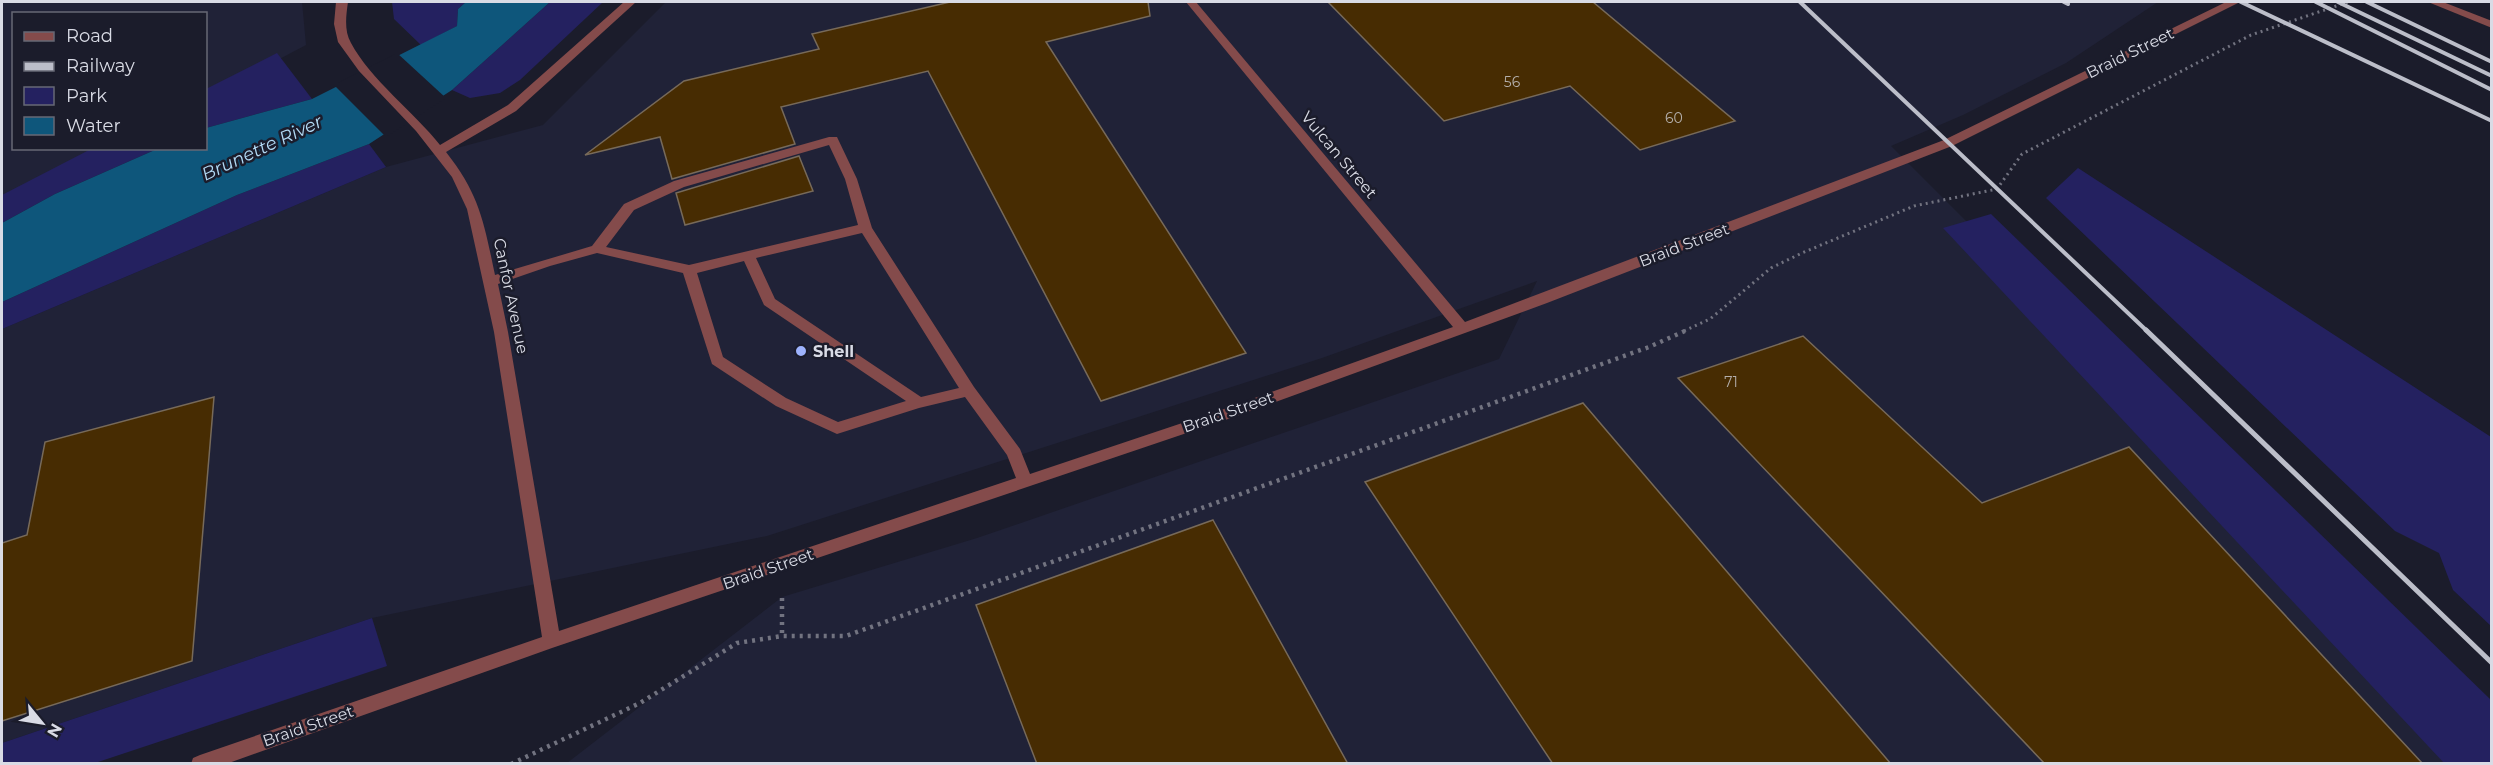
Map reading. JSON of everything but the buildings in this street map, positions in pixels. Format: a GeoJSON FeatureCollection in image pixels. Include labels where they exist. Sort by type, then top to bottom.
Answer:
{"type":"FeatureCollection","features":[{"type":"Feature","properties":{"kind":"street","name":"Canfor Avenue"},"geometry":{"type":"LineString","coordinates":[[342,2],[340,24],[344,42],[363,69],[420,128],[458,176],[474,209],[501,332],[552,641]]}},
{"type":"Feature","properties":{"kind":"street"},"geometry":{"type":"LineString","coordinates":[[438,151],[512,108],[630,2]]}},
{"type":"Feature","properties":{"kind":"street","name":"Vulcan Street"},"geometry":{"type":"LineString","coordinates":[[1191,2],[1463,329]]}},
{"type":"Feature","properties":{"kind":"street","name":"Braid Street"},"geometry":{"type":"LineString","coordinates":[[200,764],[552,641],[1229,413],[1463,329],[1948,142],[2234,2]]}},
{"type":"Feature","properties":{"kind":"street"},"geometry":{"type":"LineString","coordinates":[[2434,2],[2492,25]]}},
{"type":"Feature","properties":{"kind":"street"},"geometry":{"type":"LineString","coordinates":[[597,249],[629,207],[639,202],[679,184],[833,140],[851,179],[865,228],[969,391],[1014,453],[1025,481]]}},
{"type":"Feature","properties":{"kind":"street"},"geometry":{"type":"LineString","coordinates":[[490,282],[545,263],[597,249],[689,270],[865,228]]}},
{"type":"Feature","properties":{"kind":"street"},"geometry":{"type":"LineString","coordinates":[[749,257],[769,302],[919,403]]}},
{"type":"Feature","properties":{"kind":"street"},"geometry":{"type":"LineString","coordinates":[[689,270],[717,360],[781,402],[837,428],[919,403],[969,391]]}},
{"type":"Feature","properties":{"kind":"path"},"geometry":{"type":"LineString","coordinates":[[511,764],[640,703],[737,643],[782,636],[846,636],[1649,347],[1710,319],[1771,268],[1855,229],[1914,206],[1997,189],[2022,154],[2251,35],[2348,2]]}},
{"type":"Feature","properties":{"kind":"path"},"geometry":{"type":"LineString","coordinates":[[782,597],[782,636]]}},
{"type":"Feature","properties":{"kind":"shaded area"},"geometry":{"type":"Polygon","coordinates":[[[2,2],[302,2],[306,45],[207,97],[207,12],[12,12],[12,150],[108,150],[2,206],[2,2]]]}},
{"type":"Feature","properties":{"kind":"shaded area"},"geometry":{"type":"Polygon","coordinates":[[[666,2],[2158,2],[2066,63],[1963,115],[1891,146],[2069,324],[2469,763],[567,763],[782,597],[977,538],[1499,359],[1537,281],[1322,358],[767,536],[372,618],[2,743],[2,329],[386,167],[543,125],[666,2]]]}},
{"type":"Feature","properties":{"kind":"green space"},"geometry":{"type":"Polygon","coordinates":[[[392,2],[466,2],[458,9],[457,26],[421,45],[394,19],[392,2]]]}},
{"type":"Feature","properties":{"kind":"green space"},"geometry":{"type":"Polygon","coordinates":[[[550,2],[603,2],[520,80],[500,93],[470,98],[452,90],[550,2]]]}},
{"type":"Feature","properties":{"kind":"green space"},"geometry":{"type":"Polygon","coordinates":[[[277,53],[312,99],[207,128],[207,88],[277,53]]]}},
{"type":"Feature","properties":{"kind":"green space"},"geometry":{"type":"Polygon","coordinates":[[[369,144],[386,167],[2,329],[2,302],[237,195],[369,144]]]}},
{"type":"Feature","properties":{"kind":"green space"},"geometry":{"type":"Polygon","coordinates":[[[89,150],[155,150],[55,194],[2,223],[2,195],[89,150]]]}},
{"type":"Feature","properties":{"kind":"green space"},"geometry":{"type":"Polygon","coordinates":[[[2078,168],[2491,437],[2491,626],[2453,590],[2439,553],[2395,531],[2046,198],[2078,168]]]}},
{"type":"Feature","properties":{"kind":"green space"},"geometry":{"type":"Polygon","coordinates":[[[1991,214],[2491,700],[2491,763],[2444,763],[1943,228],[1991,214]]]}},
{"type":"Feature","properties":{"kind":"green space"},"geometry":{"type":"Polygon","coordinates":[[[372,618],[387,666],[95,763],[2,763],[2,743],[372,618]]]}},
{"type":"Feature","properties":{"kind":"water","name":"Brunette River"},"geometry":{"type":"Polygon","coordinates":[[[466,2],[550,2],[452,90],[369,144],[237,195],[2,302],[2,223],[55,194],[155,150],[207,150],[207,128],[312,99],[457,26],[458,9],[466,2]]]}},
{"type":"Feature","properties":{"kind":"pier"},"geometry":{"type":"Polygon","coordinates":[[[397,53],[446,98],[386,137],[334,85],[397,53]]]}},
{"type":"Feature","properties":{"kind":"railway"},"geometry":{"type":"LineString","coordinates":[[1800,2],[2147,331]]}},
{"type":"Feature","properties":{"kind":"railway"},"geometry":{"type":"LineString","coordinates":[[2064,2],[2068,4]]}},
{"type":"Feature","properties":{"kind":"railway"},"geometry":{"type":"LineString","coordinates":[[2241,2],[2492,121]]}},
{"type":"Feature","properties":{"kind":"railway"},"geometry":{"type":"LineString","coordinates":[[2316,2],[2492,90]]}},
{"type":"Feature","properties":{"kind":"railway"},"geometry":{"type":"LineString","coordinates":[[2338,2],[2492,76]]}},
{"type":"Feature","properties":{"kind":"railway"},"geometry":{"type":"LineString","coordinates":[[2367,2],[2492,62]]}},
{"type":"Feature","properties":{"kind":"railway"},"geometry":{"type":"LineString","coordinates":[[2146,330],[2492,663]]}},
{"type":"Feature","properties":{"kind":"place","name":"Shell"},"geometry":{"type":"Point","coordinates":[801,351]}}]}
